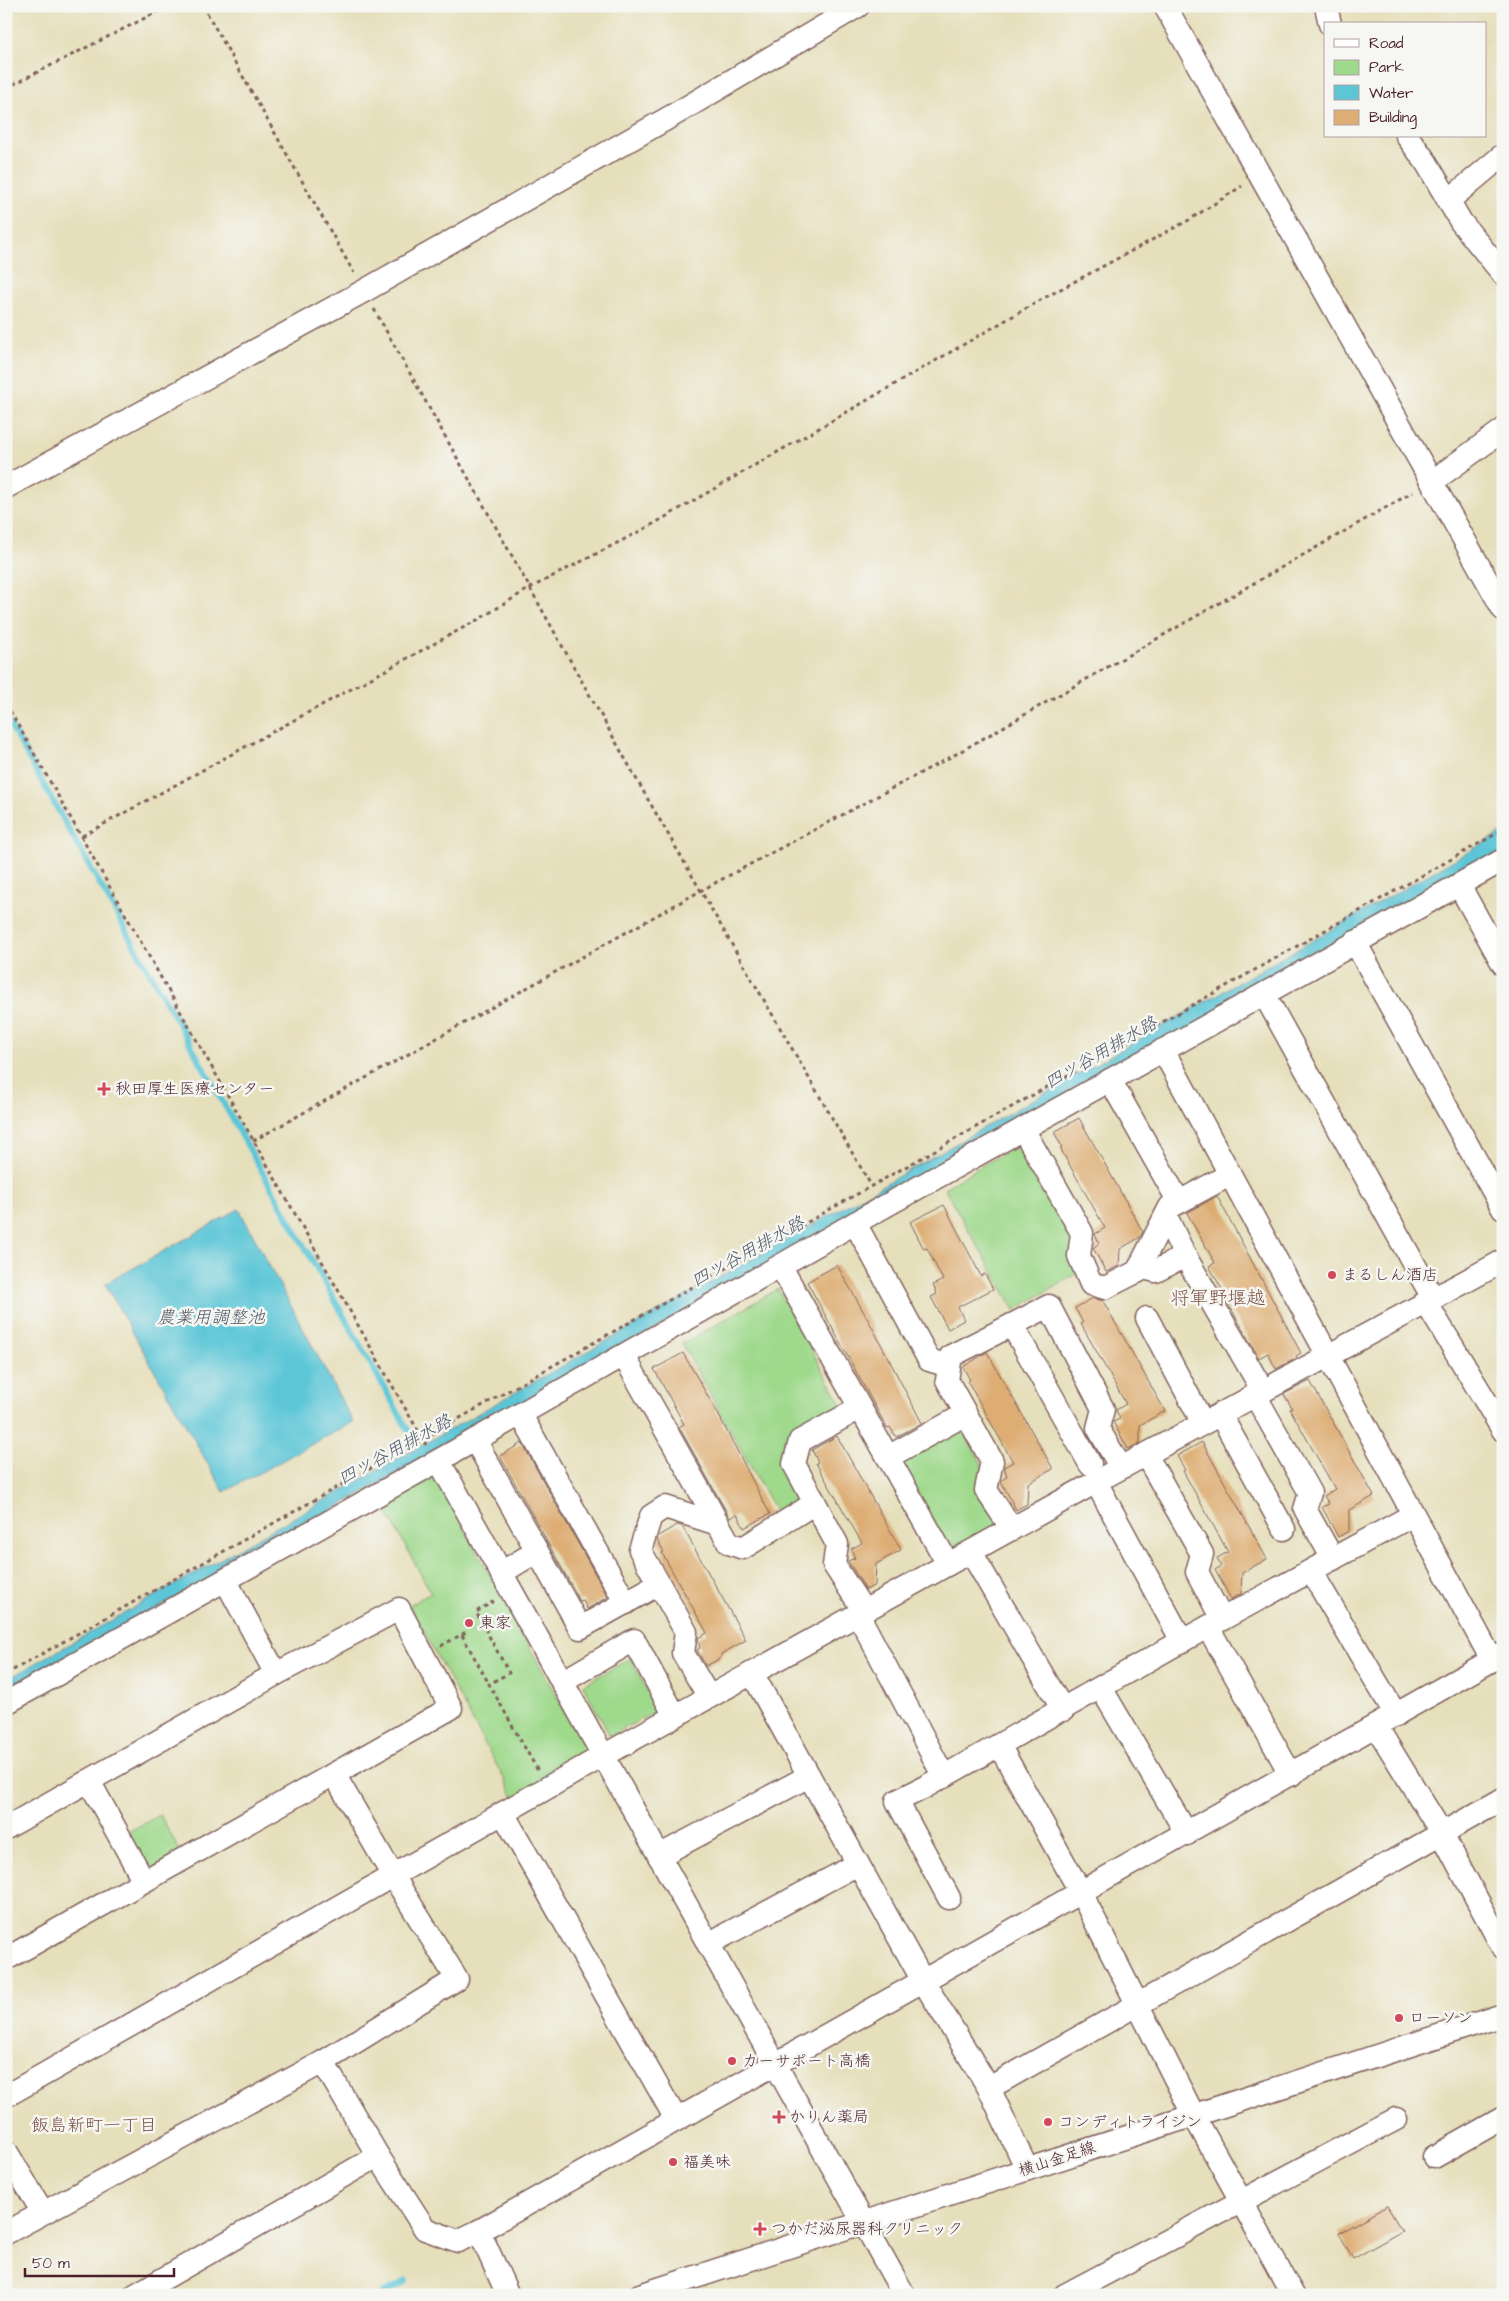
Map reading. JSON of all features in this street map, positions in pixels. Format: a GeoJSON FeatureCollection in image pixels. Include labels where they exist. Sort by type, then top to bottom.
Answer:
{"type":"FeatureCollection","features":[{"type":"Feature","properties":{"kind":"street"},"geometry":{"type":"LineString","coordinates":[[6,488],[364,291],[669,118],[858,6]]}},
{"type":"Feature","properties":{"kind":"street"},"geometry":{"type":"LineString","coordinates":[[1165,6],[1433,481],[1503,609]]}},
{"type":"Feature","properties":{"kind":"street"},"geometry":{"type":"LineString","coordinates":[[1326,6],[1330,22]]}},
{"type":"Feature","properties":{"kind":"street"},"geometry":{"type":"LineString","coordinates":[[1408,138],[1426,162],[1461,222],[1502,272]]}},
{"type":"Feature","properties":{"kind":"street"},"geometry":{"type":"LineString","coordinates":[[1448,201],[1503,155]]}},
{"type":"Feature","properties":{"kind":"street"},"geometry":{"type":"LineString","coordinates":[[1433,481],[1503,430]]}},
{"type":"Feature","properties":{"kind":"street"},"geometry":{"type":"LineString","coordinates":[[6,1703],[521,1415],[855,1223],[1503,860]]}},
{"type":"Feature","properties":{"kind":"street"},"geometry":{"type":"LineString","coordinates":[[1459,885],[1503,964]]}},
{"type":"Feature","properties":{"kind":"street"},"geometry":{"type":"LineString","coordinates":[[1355,942],[1503,1209]]}},
{"type":"Feature","properties":{"kind":"street"},"geometry":{"type":"LineString","coordinates":[[1264,994],[1431,1302],[1503,1430]]}},
{"type":"Feature","properties":{"kind":"street"},"geometry":{"type":"LineString","coordinates":[[323,2062],[378,2156],[425,2229],[458,2241],[479,2231],[1187,1834],[1498,1657],[1413,1515],[1163,1050]]}},
{"type":"Feature","properties":{"kind":"street"},"geometry":{"type":"LineString","coordinates":[[1110,1080],[1172,1209],[1185,1256],[1259,1393],[1310,1493],[1305,1509],[1333,1559]]}},
{"type":"Feature","properties":{"kind":"street"},"geometry":{"type":"LineString","coordinates":[[1023,1129],[1082,1233],[1079,1256],[1091,1284],[1105,1288],[1144,1268],[1156,1271],[1185,1256]]}},
{"type":"Feature","properties":{"kind":"street"},"geometry":{"type":"LineString","coordinates":[[1137,1272],[1172,1209],[1229,1175]]}},
{"type":"Feature","properties":{"kind":"street"},"geometry":{"type":"LineString","coordinates":[[855,1223],[928,1360],[949,1366]]}},
{"type":"Feature","properties":{"kind":"street"},"geometry":{"type":"LineString","coordinates":[[6,2096],[603,1756],[971,1552],[1012,1528],[1093,1473],[1122,1468],[1431,1302],[1503,1261]]}},
{"type":"Feature","properties":{"kind":"street"},"geometry":{"type":"LineString","coordinates":[[781,1267],[948,1564]]}},
{"type":"Feature","properties":{"kind":"street"},"geometry":{"type":"LineString","coordinates":[[1012,1528],[986,1490],[992,1461],[947,1380],[951,1356],[1049,1306],[1103,1408],[1098,1428],[1122,1468]]}},
{"type":"Feature","properties":{"kind":"street"},"geometry":{"type":"LineString","coordinates":[[1147,1318],[1284,1530]]}},
{"type":"Feature","properties":{"kind":"street"},"geometry":{"type":"LineString","coordinates":[[1012,1325],[1182,1641]]}},
{"type":"Feature","properties":{"kind":"street"},"geometry":{"type":"LineString","coordinates":[[624,1356],[729,1543],[743,1548],[815,1503]]}},
{"type":"Feature","properties":{"kind":"street"},"geometry":{"type":"LineString","coordinates":[[860,1408],[800,1442],[794,1464],[838,1544],[834,1565],[861,1613],[944,1777]]}},
{"type":"Feature","properties":{"kind":"street"},"geometry":{"type":"LineString","coordinates":[[888,1457],[966,1414]]}},
{"type":"Feature","properties":{"kind":"street"},"geometry":{"type":"LineString","coordinates":[[521,1415],[626,1603]]}},
{"type":"Feature","properties":{"kind":"street"},"geometry":{"type":"LineString","coordinates":[[475,1440],[580,1628],[659,1584]]}},
{"type":"Feature","properties":{"kind":"street"},"geometry":{"type":"LineString","coordinates":[[1146,1455],[1202,1554],[1197,1572],[1215,1623],[1291,1775]]}},
{"type":"Feature","properties":{"kind":"street"},"geometry":{"type":"LineString","coordinates":[[439,1461],[774,2064],[866,2223],[904,2295]]}},
{"type":"Feature","properties":{"kind":"street"},"geometry":{"type":"LineString","coordinates":[[709,1697],[683,1653],[686,1632],[640,1550],[651,1516],[665,1508],[718,1524]]}},
{"type":"Feature","properties":{"kind":"street"},"geometry":{"type":"LineString","coordinates":[[948,1898],[897,1800],[944,1777],[1182,1641],[1413,1515]]}},
{"type":"Feature","properties":{"kind":"street"},"geometry":{"type":"LineString","coordinates":[[501,1573],[537,1551]]}},
{"type":"Feature","properties":{"kind":"street"},"geometry":{"type":"LineString","coordinates":[[971,1552],[1063,1710]]}},
{"type":"Feature","properties":{"kind":"street"},"geometry":{"type":"LineString","coordinates":[[1311,1571],[1396,1715]]}},
{"type":"Feature","properties":{"kind":"street"},"geometry":{"type":"LineString","coordinates":[[226,1581],[276,1674]]}},
{"type":"Feature","properties":{"kind":"street"},"geometry":{"type":"LineString","coordinates":[[6,1828],[276,1674],[399,1609],[451,1708],[6,1959]]}},
{"type":"Feature","properties":{"kind":"street"},"geometry":{"type":"LineString","coordinates":[[562,1682],[634,1640],[675,1716]]}},
{"type":"Feature","properties":{"kind":"street"},"geometry":{"type":"LineString","coordinates":[[752,1673],[923,1981],[989,2088],[1027,2169]]}},
{"type":"Feature","properties":{"kind":"street"},"geometry":{"type":"LineString","coordinates":[[1102,1688],[1187,1834]]}},
{"type":"Feature","properties":{"kind":"street"},"geometry":{"type":"LineString","coordinates":[[1376,1726],[1441,1832],[1503,1948]]}},
{"type":"Feature","properties":{"kind":"street"},"geometry":{"type":"LineString","coordinates":[[999,1746],[1081,1893],[1136,2004],[1176,2077],[1193,2114],[1293,2295]]}},
{"type":"Feature","properties":{"kind":"street"},"geometry":{"type":"LineString","coordinates":[[6,2233],[323,2062],[457,1979],[334,1774]]}},
{"type":"Feature","properties":{"kind":"street"},"geometry":{"type":"LineString","coordinates":[[659,1856],[809,1776]]}},
{"type":"Feature","properties":{"kind":"street"},"geometry":{"type":"LineString","coordinates":[[89,1781],[144,1881]]}},
{"type":"Feature","properties":{"kind":"street"},"geometry":{"type":"LineString","coordinates":[[989,2088],[1441,1832],[1503,1799]]}},
{"type":"Feature","properties":{"kind":"street"},"geometry":{"type":"LineString","coordinates":[[503,1813],[676,2119]]}},
{"type":"Feature","properties":{"kind":"street"},"geometry":{"type":"LineString","coordinates":[[708,1944],[858,1864]]}},
{"type":"Feature","properties":{"kind":"street","name":"横山金足線"},"geometry":{"type":"LineString","coordinates":[[640,2295],[866,2223],[1193,2114],[1503,2015]]}},
{"type":"Feature","properties":{"kind":"street"},"geometry":{"type":"LineString","coordinates":[[1434,2157],[1503,2118]]}},
{"type":"Feature","properties":{"kind":"street"},"geometry":{"type":"LineString","coordinates":[[1065,2295],[1240,2200],[1396,2119]]}},
{"type":"Feature","properties":{"kind":"street"},"geometry":{"type":"LineString","coordinates":[[6,2151],[42,2212]]}},
{"type":"Feature","properties":{"kind":"street"},"geometry":{"type":"LineString","coordinates":[[135,2295],[378,2156]]}},
{"type":"Feature","properties":{"kind":"street"},"geometry":{"type":"LineString","coordinates":[[479,2231],[508,2295]]}},
{"type":"Feature","properties":{"kind":"path"},"geometry":{"type":"LineString","coordinates":[[6,88],[169,6]]}},
{"type":"Feature","properties":{"kind":"path"},"geometry":{"type":"LineString","coordinates":[[203,6],[646,796],[872,1187]]}},
{"type":"Feature","properties":{"kind":"path"},"geometry":{"type":"LineString","coordinates":[[82,836],[482,618],[530,588],[657,522],[1018,313],[1188,220],[1260,175]]}},
{"type":"Feature","properties":{"kind":"path"},"geometry":{"type":"LineString","coordinates":[[253,1141],[702,890],[956,754],[1433,481]]}},
{"type":"Feature","properties":{"kind":"path"},"geometry":{"type":"LineString","coordinates":[[6,704],[422,1440]]}},
{"type":"Feature","properties":{"kind":"path"},"geometry":{"type":"LineString","coordinates":[[6,1674],[1503,830]]}},
{"type":"Feature","properties":{"kind":"path"},"geometry":{"type":"LineString","coordinates":[[476,1612],[509,1674],[489,1684]]}},
{"type":"Feature","properties":{"kind":"path"},"geometry":{"type":"LineString","coordinates":[[424,1656],[466,1632]]}},
{"type":"Feature","properties":{"kind":"path"},"geometry":{"type":"LineString","coordinates":[[462,1635],[539,1772]]}},
{"type":"Feature","properties":{"kind":"green space"},"geometry":{"type":"Polygon","coordinates":[[[1021,1143],[1072,1236],[1078,1273],[1015,1310],[944,1188],[1021,1143]]]}},
{"type":"Feature","properties":{"kind":"green space"},"geometry":{"type":"Polygon","coordinates":[[[778,1289],[842,1405],[792,1433],[785,1467],[802,1501],[778,1516],[682,1344],[778,1289]]]}},
{"type":"Feature","properties":{"kind":"green space"},"geometry":{"type":"Polygon","coordinates":[[[960,1426],[981,1462],[999,1526],[951,1552],[900,1462],[960,1426]]]}},
{"type":"Feature","properties":{"kind":"green space"},"geometry":{"type":"Polygon","coordinates":[[[433,1472],[589,1755],[514,1797],[409,1605],[431,1593],[381,1501],[433,1472]]]}},
{"type":"Feature","properties":{"kind":"green space"},"geometry":{"type":"Polygon","coordinates":[[[631,1658],[657,1711],[610,1736],[583,1685],[631,1658]]]}},
{"type":"Feature","properties":{"kind":"green space"},"geometry":{"type":"Polygon","coordinates":[[[160,1815],[181,1853],[153,1868],[142,1865],[126,1833],[160,1815]]]}},
{"type":"Feature","properties":{"kind":"water","name":"四ツ谷用排水路"},"geometry":{"type":"Polygon","coordinates":[[[1503,832],[1503,853],[6,1693],[6,1680],[906,1172],[1503,832]]]}},
{"type":"Feature","properties":{"kind":"water","name":"農業用調整池"},"geometry":{"type":"Polygon","coordinates":[[[239,1209],[353,1422],[224,1492],[105,1284],[239,1209]]]}},
{"type":"Feature","properties":{"kind":"building"},"geometry":{"type":"Polygon","coordinates":[[[1079,1118],[1143,1232],[1139,1238],[1120,1249],[1119,1266],[1106,1272],[1093,1248],[1099,1243],[1095,1234],[1105,1228],[1060,1148],[1062,1147],[1054,1132],[1079,1118]]]}},
{"type":"Feature","properties":{"kind":"building"},"geometry":{"type":"Polygon","coordinates":[[[1217,1196],[1301,1353],[1296,1356],[1297,1358],[1276,1369],[1268,1353],[1259,1358],[1209,1266],[1215,1263],[1187,1213],[1217,1196]]]}},
{"type":"Feature","properties":{"kind":"building"},"geometry":{"type":"Polygon","coordinates":[[[944,1205],[981,1276],[985,1274],[993,1289],[958,1307],[964,1320],[948,1329],[931,1297],[937,1294],[933,1285],[943,1280],[927,1248],[924,1249],[910,1222],[944,1205]]]}},
{"type":"Feature","properties":{"kind":"building"},"geometry":{"type":"Polygon","coordinates":[[[837,1265],[871,1325],[922,1423],[896,1437],[890,1427],[887,1428],[807,1282],[837,1265]]]}},
{"type":"Feature","properties":{"kind":"building"},"geometry":{"type":"Polygon","coordinates":[[[1093,1298],[1103,1301],[1165,1411],[1140,1425],[1140,1443],[1128,1449],[1113,1422],[1120,1419],[1116,1410],[1126,1404],[1081,1324],[1083,1323],[1075,1308],[1093,1298]]]}},
{"type":"Feature","properties":{"kind":"building"},"geometry":{"type":"Polygon","coordinates":[[[987,1352],[1053,1469],[1028,1483],[1027,1504],[1016,1510],[1001,1481],[1007,1476],[1004,1467],[1013,1462],[968,1382],[970,1380],[963,1367],[987,1352]]]}},
{"type":"Feature","properties":{"kind":"building"},"geometry":{"type":"Polygon","coordinates":[[[683,1353],[717,1412],[770,1514],[744,1528],[737,1514],[730,1518],[679,1427],[684,1424],[654,1369],[683,1353]]]}},
{"type":"Feature","properties":{"kind":"building"},"geometry":{"type":"Polygon","coordinates":[[[1310,1381],[1374,1496],[1349,1510],[1349,1531],[1338,1537],[1322,1507],[1329,1504],[1324,1496],[1335,1489],[1290,1409],[1292,1408],[1284,1394],[1310,1381]]]}},
{"type":"Feature","properties":{"kind":"building"},"geometry":{"type":"Polygon","coordinates":[[[837,1436],[901,1550],[876,1564],[875,1585],[866,1590],[848,1561],[855,1558],[851,1549],[862,1543],[816,1463],[818,1462],[812,1450],[837,1436]]]}},
{"type":"Feature","properties":{"kind":"building"},"geometry":{"type":"Polygon","coordinates":[[[1202,1442],[1267,1559],[1242,1573],[1241,1594],[1231,1599],[1215,1570],[1221,1566],[1217,1558],[1228,1552],[1183,1471],[1185,1470],[1177,1456],[1202,1442]]]}},
{"type":"Feature","properties":{"kind":"building"},"geometry":{"type":"Polygon","coordinates":[[[522,1443],[608,1597],[587,1609],[583,1600],[580,1601],[500,1456],[522,1443]]]}},
{"type":"Feature","properties":{"kind":"building"},"geometry":{"type":"Polygon","coordinates":[[[677,1525],[682,1526],[746,1640],[721,1654],[721,1658],[706,1666],[697,1650],[700,1648],[698,1638],[707,1633],[662,1553],[664,1552],[657,1540],[658,1536],[677,1525]]]}},
{"type":"Feature","properties":{"kind":"building"},"geometry":{"type":"Polygon","coordinates":[[[1387,2206],[1402,2231],[1353,2259],[1339,2233],[1387,2206]]]}},
{"type":"Feature","properties":{"kind":"waterway"},"geometry":{"type":"LineString","coordinates":[[6,718],[412,1437]]}},
{"type":"Feature","properties":{"kind":"waterway"},"geometry":{"type":"LineString","coordinates":[[380,2295],[406,2281]]}},
{"type":"Feature","properties":{"kind":"place","name":"秋田厚生医療センター"},"geometry":{"type":"Point","coordinates":[104,1089]}},
{"type":"Feature","properties":{"kind":"place","name":"まるしん酒店"},"geometry":{"type":"Point","coordinates":[1332,1275]}},
{"type":"Feature","properties":{"kind":"place","name":"東家"},"geometry":{"type":"Point","coordinates":[469,1623]}},
{"type":"Feature","properties":{"kind":"place","name":"ローソン"},"geometry":{"type":"Point","coordinates":[1399,2018]}},
{"type":"Feature","properties":{"kind":"place","name":"カーサポート高橋"},"geometry":{"type":"Point","coordinates":[732,2061]}},
{"type":"Feature","properties":{"kind":"place","name":"かりん薬局"},"geometry":{"type":"Point","coordinates":[779,2117]}},
{"type":"Feature","properties":{"kind":"place","name":"コンディトライジン"},"geometry":{"type":"Point","coordinates":[1048,2122]}},
{"type":"Feature","properties":{"kind":"place","name":"福美味"},"geometry":{"type":"Point","coordinates":[673,2162]}},
{"type":"Feature","properties":{"kind":"place","name":"つかだ泌尿器科クリニック"},"geometry":{"type":"Point","coordinates":[760,2229]}},
{"type":"Feature","properties":{"kind":"district","name":"将軍野堰越"},"geometry":{"type":"Point","coordinates":[1218,1298]}},
{"type":"Feature","properties":{"kind":"district","name":"飯島新町一丁目"},"geometry":{"type":"Point","coordinates":[94,2125]}}]}
